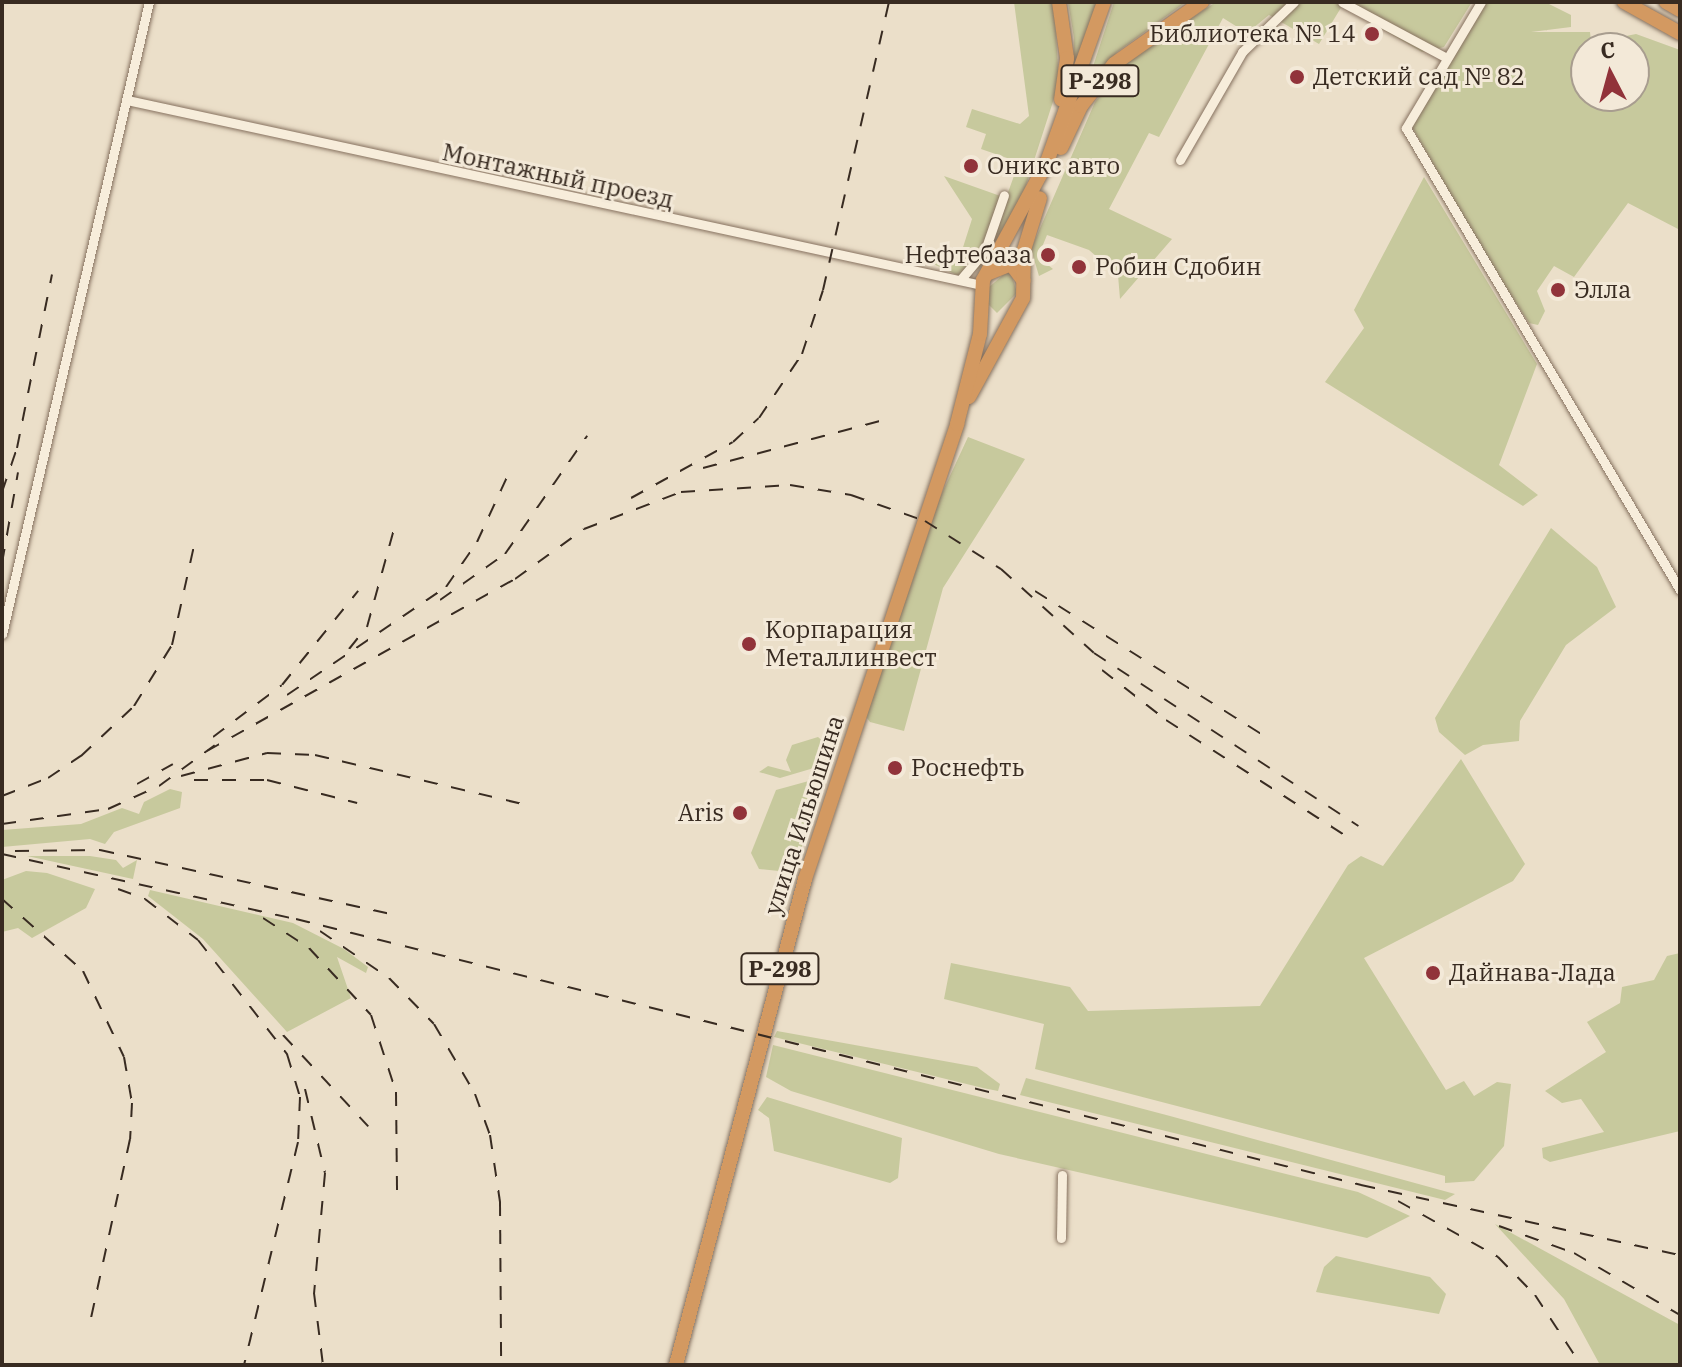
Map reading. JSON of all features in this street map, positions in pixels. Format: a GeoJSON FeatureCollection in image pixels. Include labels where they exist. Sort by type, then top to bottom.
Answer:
{"type":"FeatureCollection","features":[{"type":"Feature","properties":{"kind":"highway"},"geometry":{"type":"LineString","coordinates":[[1037,195],[1066,72],[1059,2]]}},
{"type":"Feature","properties":{"kind":"highway","name":"Р-298"},"geometry":{"type":"LineString","coordinates":[[957,424],[981,328],[982,285],[1031,210],[1107,2]]}},
{"type":"Feature","properties":{"kind":"highway","name":"Р-298"},"geometry":{"type":"LineString","coordinates":[[1037,195],[1074,119],[1105,74],[1202,2]]}},
{"type":"Feature","properties":{"kind":"highway"},"geometry":{"type":"LineString","coordinates":[[1624,2],[1680,33]]}},
{"type":"Feature","properties":{"kind":"highway"},"geometry":{"type":"LineString","coordinates":[[1666,2],[1680,10]]}},
{"type":"Feature","properties":{"kind":"highway","name":"Р-298"},"geometry":{"type":"LineString","coordinates":[[957,424],[1019,308],[1031,210]]}},
{"type":"Feature","properties":{"kind":"highway"},"geometry":{"type":"LineString","coordinates":[[1019,308],[993,319],[982,285],[1009,264],[1024,281]]}},
{"type":"Feature","properties":{"kind":"highway","name":"улица Ильюшина"},"geometry":{"type":"LineString","coordinates":[[676,1365],[805,879],[957,424]]}},
{"type":"Feature","properties":{"kind":"street"},"geometry":{"type":"LineString","coordinates":[[2,634],[149,2]]}},
{"type":"Feature","properties":{"kind":"street"},"geometry":{"type":"LineString","coordinates":[[1180,160],[1242,52],[1294,2]]}},
{"type":"Feature","properties":{"kind":"street"},"geometry":{"type":"LineString","coordinates":[[1342,2],[1445,57]]}},
{"type":"Feature","properties":{"kind":"street"},"geometry":{"type":"LineString","coordinates":[[1481,2],[1445,57],[1406,128],[1680,590]]}},
{"type":"Feature","properties":{"kind":"street","name":"Монтажный проезд"},"geometry":{"type":"LineString","coordinates":[[127,100],[982,285]]}},
{"type":"Feature","properties":{"kind":"street"},"geometry":{"type":"LineString","coordinates":[[961,279],[985,250],[1004,195]]}},
{"type":"Feature","properties":{"kind":"street"},"geometry":{"type":"LineString","coordinates":[[1061,1238],[1062,1175]]}},
{"type":"Feature","properties":{"kind":"green space"},"geometry":{"type":"Polygon","coordinates":[[[1014,2],[1054,2],[1059,83],[1019,207],[980,268],[959,276],[927,261],[929,256],[958,263],[972,219],[944,176],[1006,198],[1019,162],[981,149],[986,134],[966,127],[972,109],[1020,124],[1029,116],[1014,2]]]}},
{"type":"Feature","properties":{"kind":"green space"},"geometry":{"type":"Polygon","coordinates":[[[1068,2],[1099,2],[1073,77],[1074,38],[1068,2]]]}},
{"type":"Feature","properties":{"kind":"green space"},"geometry":{"type":"Polygon","coordinates":[[[1114,2],[1186,2],[1117,52],[1085,91],[1114,2]]]}},
{"type":"Feature","properties":{"kind":"green space"},"geometry":{"type":"Polygon","coordinates":[[[1216,2],[1472,2],[1444,47],[1422,52],[1342,6],[1319,44],[1269,15],[1247,33],[1223,18],[1159,137],[1149,133],[1109,209],[1172,239],[1120,299],[1118,275],[1089,250],[1047,235],[1038,257],[1053,269],[1039,276],[1031,249],[1095,102],[1128,60],[1216,2]]]}},
{"type":"Feature","properties":{"kind":"green space"},"geometry":{"type":"Polygon","coordinates":[[[1485,2],[1545,2],[1571,15],[1571,27],[1531,32],[1570,32],[1570,112],[1650,112],[1650,39],[1680,50],[1680,230],[1628,203],[1574,277],[1554,266],[1537,291],[1545,311],[1538,325],[1529,323],[1488,260],[1412,127],[1485,2]]]}},
{"type":"Feature","properties":{"kind":"green space"},"geometry":{"type":"Polygon","coordinates":[[[1424,177],[1537,364],[1499,465],[1538,495],[1523,506],[1325,382],[1364,328],[1354,310],[1424,177]]]}},
{"type":"Feature","properties":{"kind":"green space"},"geometry":{"type":"Polygon","coordinates":[[[1010,269],[1017,293],[997,313],[988,304],[988,288],[1010,269]]]}},
{"type":"Feature","properties":{"kind":"green space"},"geometry":{"type":"Polygon","coordinates":[[[968,437],[1025,459],[943,588],[904,731],[870,722],[864,714],[936,506],[968,437]]]}},
{"type":"Feature","properties":{"kind":"green space"},"geometry":{"type":"Polygon","coordinates":[[[1551,528],[1597,567],[1616,607],[1566,645],[1520,721],[1519,741],[1483,745],[1465,755],[1439,732],[1435,718],[1551,528]]]}},
{"type":"Feature","properties":{"kind":"green space"},"geometry":{"type":"Polygon","coordinates":[[[818,737],[833,750],[824,765],[780,778],[759,772],[768,766],[791,772],[786,760],[792,745],[818,737]]]}},
{"type":"Feature","properties":{"kind":"green space"},"geometry":{"type":"Polygon","coordinates":[[[1461,759],[1525,864],[1513,881],[1364,958],[1446,1090],[1464,1081],[1474,1096],[1497,1082],[1511,1084],[1504,1146],[1474,1181],[1445,1183],[1445,1176],[1035,1069],[1044,1024],[944,999],[951,963],[1070,987],[1088,1011],[1260,1006],[1348,865],[1361,856],[1383,866],[1461,759]]]}},
{"type":"Feature","properties":{"kind":"green space"},"geometry":{"type":"Polygon","coordinates":[[[816,779],[820,787],[796,866],[789,872],[759,869],[751,853],[776,790],[816,779]]]}},
{"type":"Feature","properties":{"kind":"green space"},"geometry":{"type":"Polygon","coordinates":[[[170,789],[182,792],[180,808],[114,832],[105,844],[90,839],[2,847],[2,830],[81,824],[122,808],[139,814],[144,802],[170,789]]]}},
{"type":"Feature","properties":{"kind":"green space"},"geometry":{"type":"Polygon","coordinates":[[[27,856],[90,856],[116,860],[123,868],[137,860],[133,879],[27,856]]]}},
{"type":"Feature","properties":{"kind":"green space"},"geometry":{"type":"Polygon","coordinates":[[[26,871],[47,873],[95,889],[86,908],[32,938],[18,928],[2,932],[2,880],[26,871]]]}},
{"type":"Feature","properties":{"kind":"green space"},"geometry":{"type":"Polygon","coordinates":[[[150,890],[293,923],[344,949],[368,967],[366,973],[337,957],[351,998],[287,1032],[203,939],[148,896],[150,890]]]}},
{"type":"Feature","properties":{"kind":"green space"},"geometry":{"type":"Polygon","coordinates":[[[1680,953],[1680,1131],[1550,1162],[1543,1158],[1542,1148],[1604,1132],[1581,1099],[1562,1103],[1545,1091],[1606,1052],[1587,1022],[1620,1003],[1622,987],[1654,980],[1667,956],[1680,953]]]}},
{"type":"Feature","properties":{"kind":"green space"},"geometry":{"type":"Polygon","coordinates":[[[777,1031],[977,1067],[1000,1084],[998,1091],[983,1088],[774,1037],[777,1031]]]}},
{"type":"Feature","properties":{"kind":"green space"},"geometry":{"type":"Polygon","coordinates":[[[773,1045],[1358,1192],[1410,1216],[1367,1238],[999,1154],[791,1091],[766,1077],[773,1045]]]}},
{"type":"Feature","properties":{"kind":"green space"},"geometry":{"type":"Polygon","coordinates":[[[1026,1078],[1455,1194],[1445,1200],[1020,1095],[1026,1078]]]}},
{"type":"Feature","properties":{"kind":"green space"},"geometry":{"type":"Polygon","coordinates":[[[767,1097],[902,1138],[898,1178],[890,1183],[774,1151],[769,1118],[758,1110],[767,1097]]]}},
{"type":"Feature","properties":{"kind":"green space"},"geometry":{"type":"Polygon","coordinates":[[[1495,1224],[1680,1325],[1680,1365],[1600,1365],[1564,1299],[1495,1224]]]}},
{"type":"Feature","properties":{"kind":"green space"},"geometry":{"type":"Polygon","coordinates":[[[1336,1256],[1430,1277],[1446,1294],[1439,1314],[1316,1292],[1324,1267],[1336,1256]]]}},
{"type":"Feature","properties":{"kind":"railway"},"geometry":{"type":"LineString","coordinates":[[631,498],[733,442],[759,418],[802,354],[823,290],[889,2]]}},
{"type":"Feature","properties":{"kind":"railway"},"geometry":{"type":"LineString","coordinates":[[2,492],[17,448],[52,275]]}},
{"type":"Feature","properties":{"kind":"railway"},"geometry":{"type":"LineString","coordinates":[[703,468],[880,421]]}},
{"type":"Feature","properties":{"kind":"railway"},"geometry":{"type":"LineString","coordinates":[[440,600],[505,554],[587,436]]}},
{"type":"Feature","properties":{"kind":"railway"},"geometry":{"type":"LineString","coordinates":[[2,563],[18,472]]}},
{"type":"Feature","properties":{"kind":"railway"},"geometry":{"type":"LineString","coordinates":[[287,695],[446,587],[477,542],[508,475]]}},
{"type":"Feature","properties":{"kind":"railway"},"geometry":{"type":"LineString","coordinates":[[207,751],[515,579],[584,529],[681,492],[790,485],[851,495],[925,521],[1001,569],[1094,653],[1358,826]]}},
{"type":"Feature","properties":{"kind":"railway"},"geometry":{"type":"LineString","coordinates":[[349,649],[367,627],[394,529]]}},
{"type":"Feature","properties":{"kind":"railway"},"geometry":{"type":"LineString","coordinates":[[2,796],[48,778],[81,756],[134,706],[172,645],[196,537]]}},
{"type":"Feature","properties":{"kind":"railway"},"geometry":{"type":"LineString","coordinates":[[213,737],[282,685],[358,591]]}},
{"type":"Feature","properties":{"kind":"railway"},"geometry":{"type":"LineString","coordinates":[[1035,591],[1263,735]]}},
{"type":"Feature","properties":{"kind":"railway"},"geometry":{"type":"LineString","coordinates":[[1102,670],[1166,720],[1349,838]]}},
{"type":"Feature","properties":{"kind":"railway"},"geometry":{"type":"LineString","coordinates":[[2,824],[108,809],[159,786],[215,745]]}},
{"type":"Feature","properties":{"kind":"railway"},"geometry":{"type":"LineString","coordinates":[[181,776],[267,753],[315,755],[530,806]]}},
{"type":"Feature","properties":{"kind":"railway"},"geometry":{"type":"LineString","coordinates":[[137,784],[173,764]]}},
{"type":"Feature","properties":{"kind":"railway"},"geometry":{"type":"LineString","coordinates":[[194,780],[267,780],[357,803]]}},
{"type":"Feature","properties":{"kind":"railway"},"geometry":{"type":"LineString","coordinates":[[15,851],[100,850],[400,916]]}},
{"type":"Feature","properties":{"kind":"railway"},"geometry":{"type":"LineString","coordinates":[[2,854],[296,919],[1361,1185],[1680,1255]]}},
{"type":"Feature","properties":{"kind":"railway"},"geometry":{"type":"LineString","coordinates":[[118,889],[145,899],[198,940],[287,1054],[300,1097],[298,1142],[244,1365]]}},
{"type":"Feature","properties":{"kind":"railway"},"geometry":{"type":"LineString","coordinates":[[2,899],[83,971],[124,1057],[132,1103],[130,1139],[90,1323]]}},
{"type":"Feature","properties":{"kind":"railway"},"geometry":{"type":"LineString","coordinates":[[263,918],[309,948],[371,1015],[396,1092],[397,1194]]}},
{"type":"Feature","properties":{"kind":"railway"},"geometry":{"type":"LineString","coordinates":[[320,931],[389,978],[434,1024],[475,1094],[490,1135],[500,1202],[501,1365]]}},
{"type":"Feature","properties":{"kind":"railway"},"geometry":{"type":"LineString","coordinates":[[283,1035],[368,1126]]}},
{"type":"Feature","properties":{"kind":"railway"},"geometry":{"type":"LineString","coordinates":[[305,1089],[325,1173],[314,1293],[323,1365]]}},
{"type":"Feature","properties":{"kind":"railway"},"geometry":{"type":"LineString","coordinates":[[1398,1201],[1498,1257],[1535,1295],[1581,1365]]}},
{"type":"Feature","properties":{"kind":"railway"},"geometry":{"type":"LineString","coordinates":[[1499,1226],[1574,1253],[1680,1315]]}},
{"type":"Feature","properties":{"kind":"place","name":"Библиотека № 14"},"geometry":{"type":"Point","coordinates":[1372,34]}},
{"type":"Feature","properties":{"kind":"place","name":"Детский сад № 82"},"geometry":{"type":"Point","coordinates":[1297,77]}},
{"type":"Feature","properties":{"kind":"place","name":"Оникс авто"},"geometry":{"type":"Point","coordinates":[971,166]}},
{"type":"Feature","properties":{"kind":"place","name":"Нефтебаза"},"geometry":{"type":"Point","coordinates":[1048,255]}},
{"type":"Feature","properties":{"kind":"place","name":"Робин Сдобин"},"geometry":{"type":"Point","coordinates":[1079,267]}},
{"type":"Feature","properties":{"kind":"place","name":"Элла"},"geometry":{"type":"Point","coordinates":[1558,290]}},
{"type":"Feature","properties":{"kind":"place","name":"Kорпарация Металлинвест"},"geometry":{"type":"Point","coordinates":[749,644]}},
{"type":"Feature","properties":{"kind":"place","name":"Роснефть"},"geometry":{"type":"Point","coordinates":[895,768]}},
{"type":"Feature","properties":{"kind":"place","name":"Aris"},"geometry":{"type":"Point","coordinates":[740,813]}},
{"type":"Feature","properties":{"kind":"place","name":"Дайнава-Лада"},"geometry":{"type":"Point","coordinates":[1433,973]}}]}
